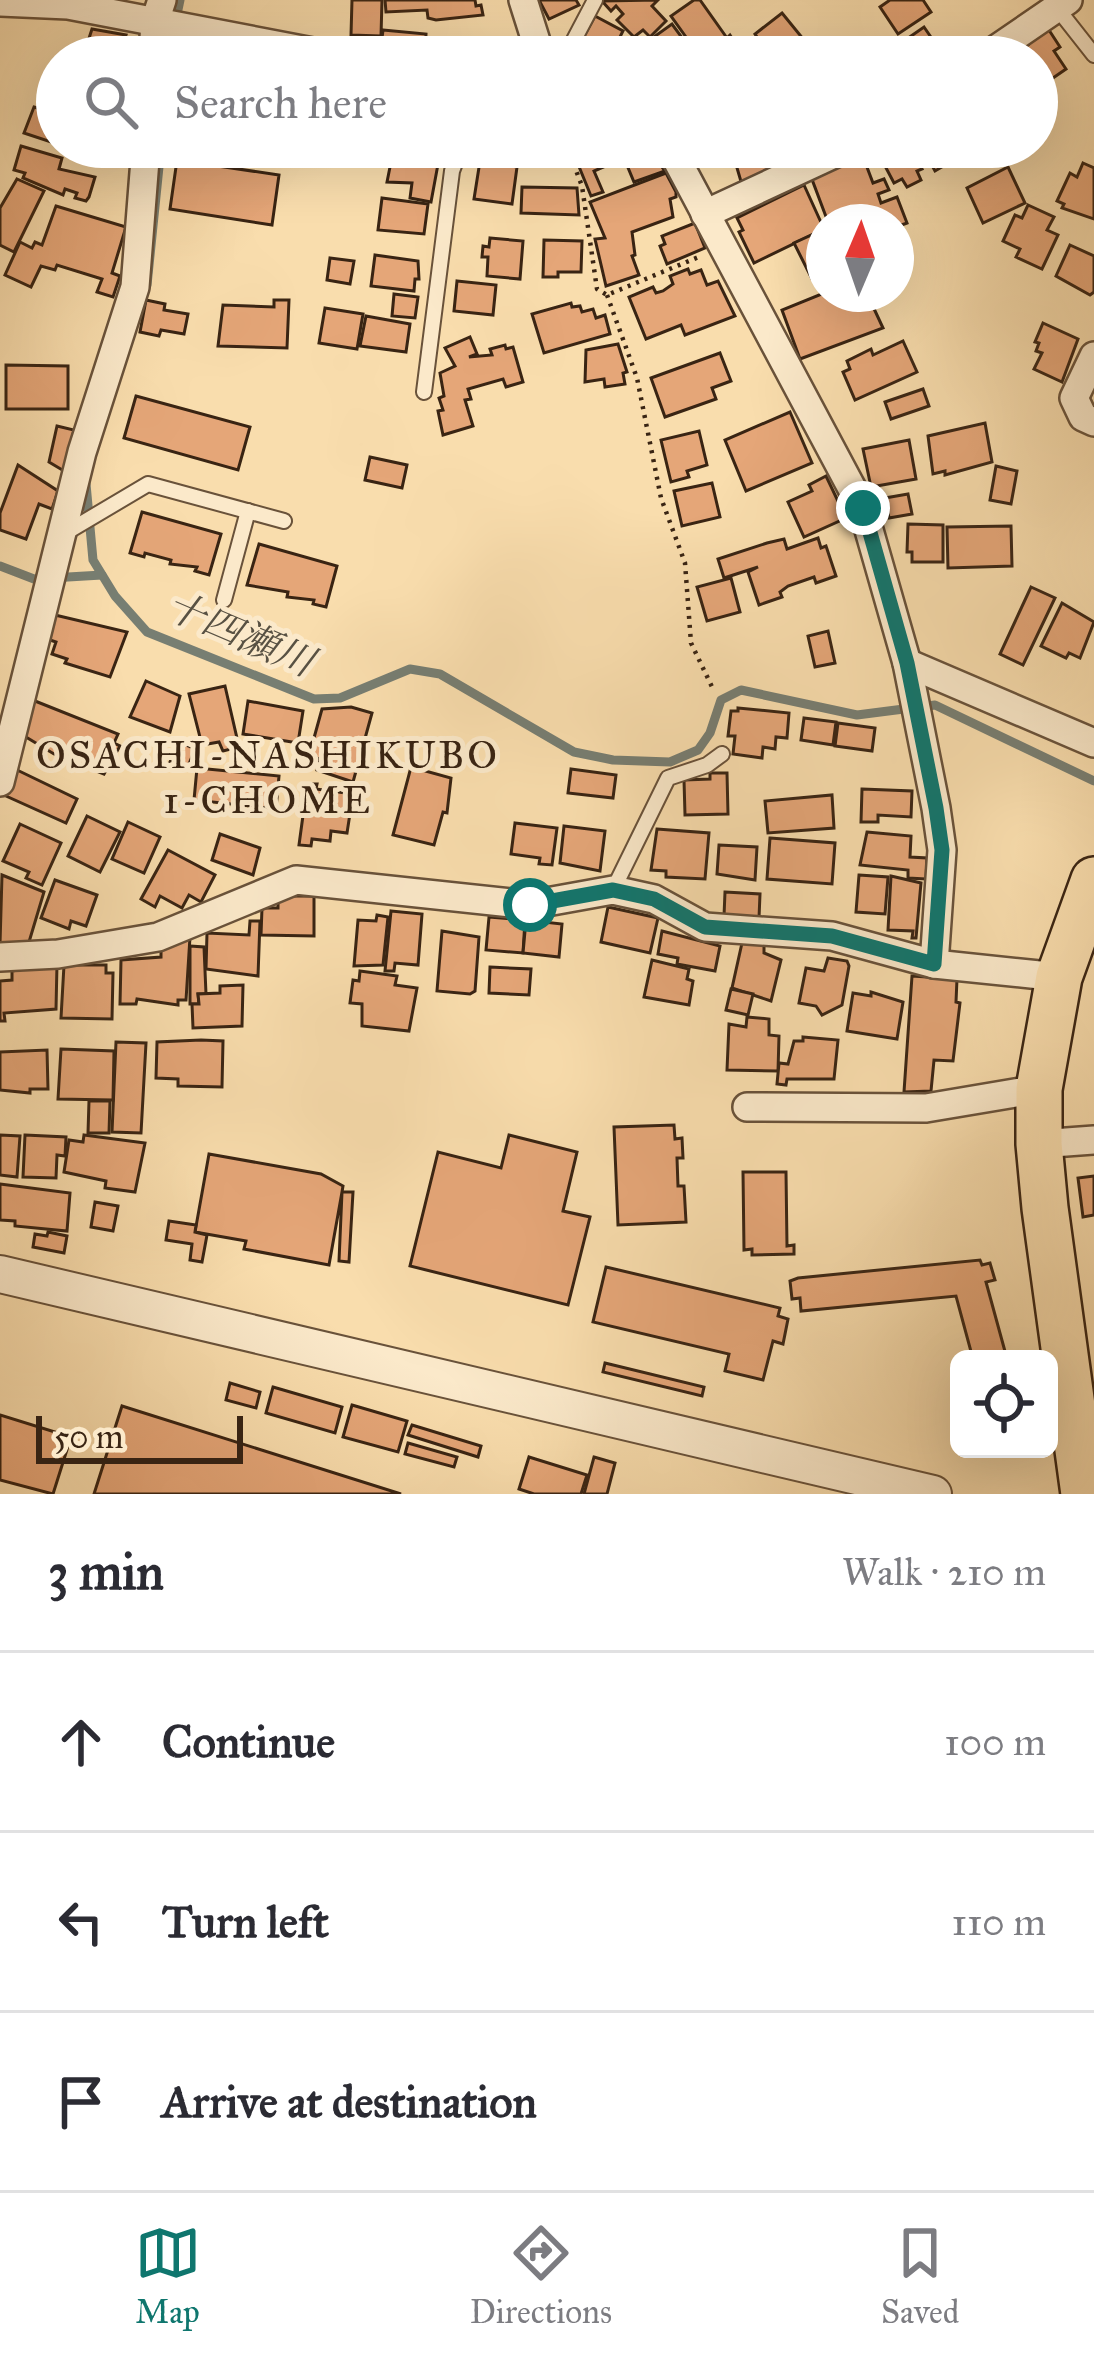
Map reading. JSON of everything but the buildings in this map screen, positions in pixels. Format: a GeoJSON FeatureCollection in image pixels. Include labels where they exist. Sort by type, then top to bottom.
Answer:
{"type":"FeatureCollection","features":[{"type":"Feature","properties":{"kind":"main road"},"geometry":{"type":"LineString","coordinates":[[1084,1494],[1079,1353],[1039,1144],[1039,1088],[1060,976],[1094,880]]}},
{"type":"Feature","properties":{"kind":"street"},"geometry":{"type":"LineString","coordinates":[[523,0],[535,36]]}},
{"type":"Feature","properties":{"kind":"street"},"geometry":{"type":"LineString","coordinates":[[0,2],[159,10],[259,36]]}},
{"type":"Feature","properties":{"kind":"street"},"geometry":{"type":"LineString","coordinates":[[1013,36],[1058,2]]}},
{"type":"Feature","properties":{"kind":"street"},"geometry":{"type":"LineString","coordinates":[[0,782],[93,415],[135,287],[144,168]]}},
{"type":"Feature","properties":{"kind":"street"},"geometry":{"type":"LineString","coordinates":[[681,168],[863,508],[907,663],[942,850],[934,964]]}},
{"type":"Feature","properties":{"kind":"street"},"geometry":{"type":"LineString","coordinates":[[706,214],[804,168]]}},
{"type":"Feature","properties":{"kind":"street"},"geometry":{"type":"LineString","coordinates":[[1094,356],[1074,398],[1083,417],[1094,422]]}},
{"type":"Feature","properties":{"kind":"street"},"geometry":{"type":"LineString","coordinates":[[907,663],[1094,743]]}},
{"type":"Feature","properties":{"kind":"street"},"geometry":{"type":"LineString","coordinates":[[0,957],[58,954],[158,937],[296,880],[530,905],[613,890],[654,899],[705,927],[832,936],[934,964],[1060,976]]}},
{"type":"Feature","properties":{"kind":"street"},"geometry":{"type":"LineString","coordinates":[[747,1107],[926,1108],[1039,1088]]}},
{"type":"Feature","properties":{"kind":"street"},"geometry":{"type":"LineString","coordinates":[[1039,1144],[1094,1140]]}},
{"type":"Feature","properties":{"kind":"street"},"geometry":{"type":"LineString","coordinates":[[0,1274],[933,1494]]}},
{"type":"Feature","properties":{"kind":"lane"},"geometry":{"type":"LineString","coordinates":[[576,36],[596,0]]}},
{"type":"Feature","properties":{"kind":"lane"},"geometry":{"type":"LineString","coordinates":[[1058,2],[1094,55]]}},
{"type":"Feature","properties":{"kind":"lane"},"geometry":{"type":"LineString","coordinates":[[424,392],[453,168]]}},
{"type":"Feature","properties":{"kind":"lane"},"geometry":{"type":"LineString","coordinates":[[62,535],[148,484],[284,521]]}},
{"type":"Feature","properties":{"kind":"lane"},"geometry":{"type":"LineString","coordinates":[[224,600],[248,511]]}},
{"type":"Feature","properties":{"kind":"lane"},"geometry":{"type":"LineString","coordinates":[[613,890],[668,778],[707,765],[722,754]]}},
{"type":"Feature","properties":{"kind":"path"},"geometry":{"type":"LineString","coordinates":[[575,168],[598,289],[608,295],[637,378],[661,498],[685,563],[691,643],[714,691]]}},
{"type":"Feature","properties":{"kind":"path"},"geometry":{"type":"LineString","coordinates":[[608,295],[723,247]]}},
{"type":"Feature","properties":{"kind":"waterway","name":"十四瀬川"},"geometry":{"type":"LineString","coordinates":[[172,36],[180,0]]}},
{"type":"Feature","properties":{"kind":"waterway","name":"十四瀬川"},"geometry":{"type":"LineString","coordinates":[[147,285],[159,168]]}},
{"type":"Feature","properties":{"kind":"waterway","name":"十四瀬川"},"geometry":{"type":"LineString","coordinates":[[86,484],[93,560],[115,596],[147,632],[314,699],[340,698],[410,669],[440,674],[574,752],[613,760],[670,762],[698,750],[710,733],[721,700],[741,690],[857,715],[935,705],[1094,781]]}},
{"type":"Feature","properties":{"kind":"waterway"},"geometry":{"type":"LineString","coordinates":[[0,566],[34,579],[102,575]]}},
{"type":"Feature","properties":{"kind":"district","name":"OSACHI-NASHIKUBO 1-CHOME"},"geometry":{"type":"Point","coordinates":[268,776]}},
{"type":"Feature","properties":{"kind":"route"},"geometry":{"type":"LineString","coordinates":[[530,905],[613,890],[654,899],[705,927],[832,936],[934,964],[942,850],[936,808],[907,663],[863,508]]}}]}
